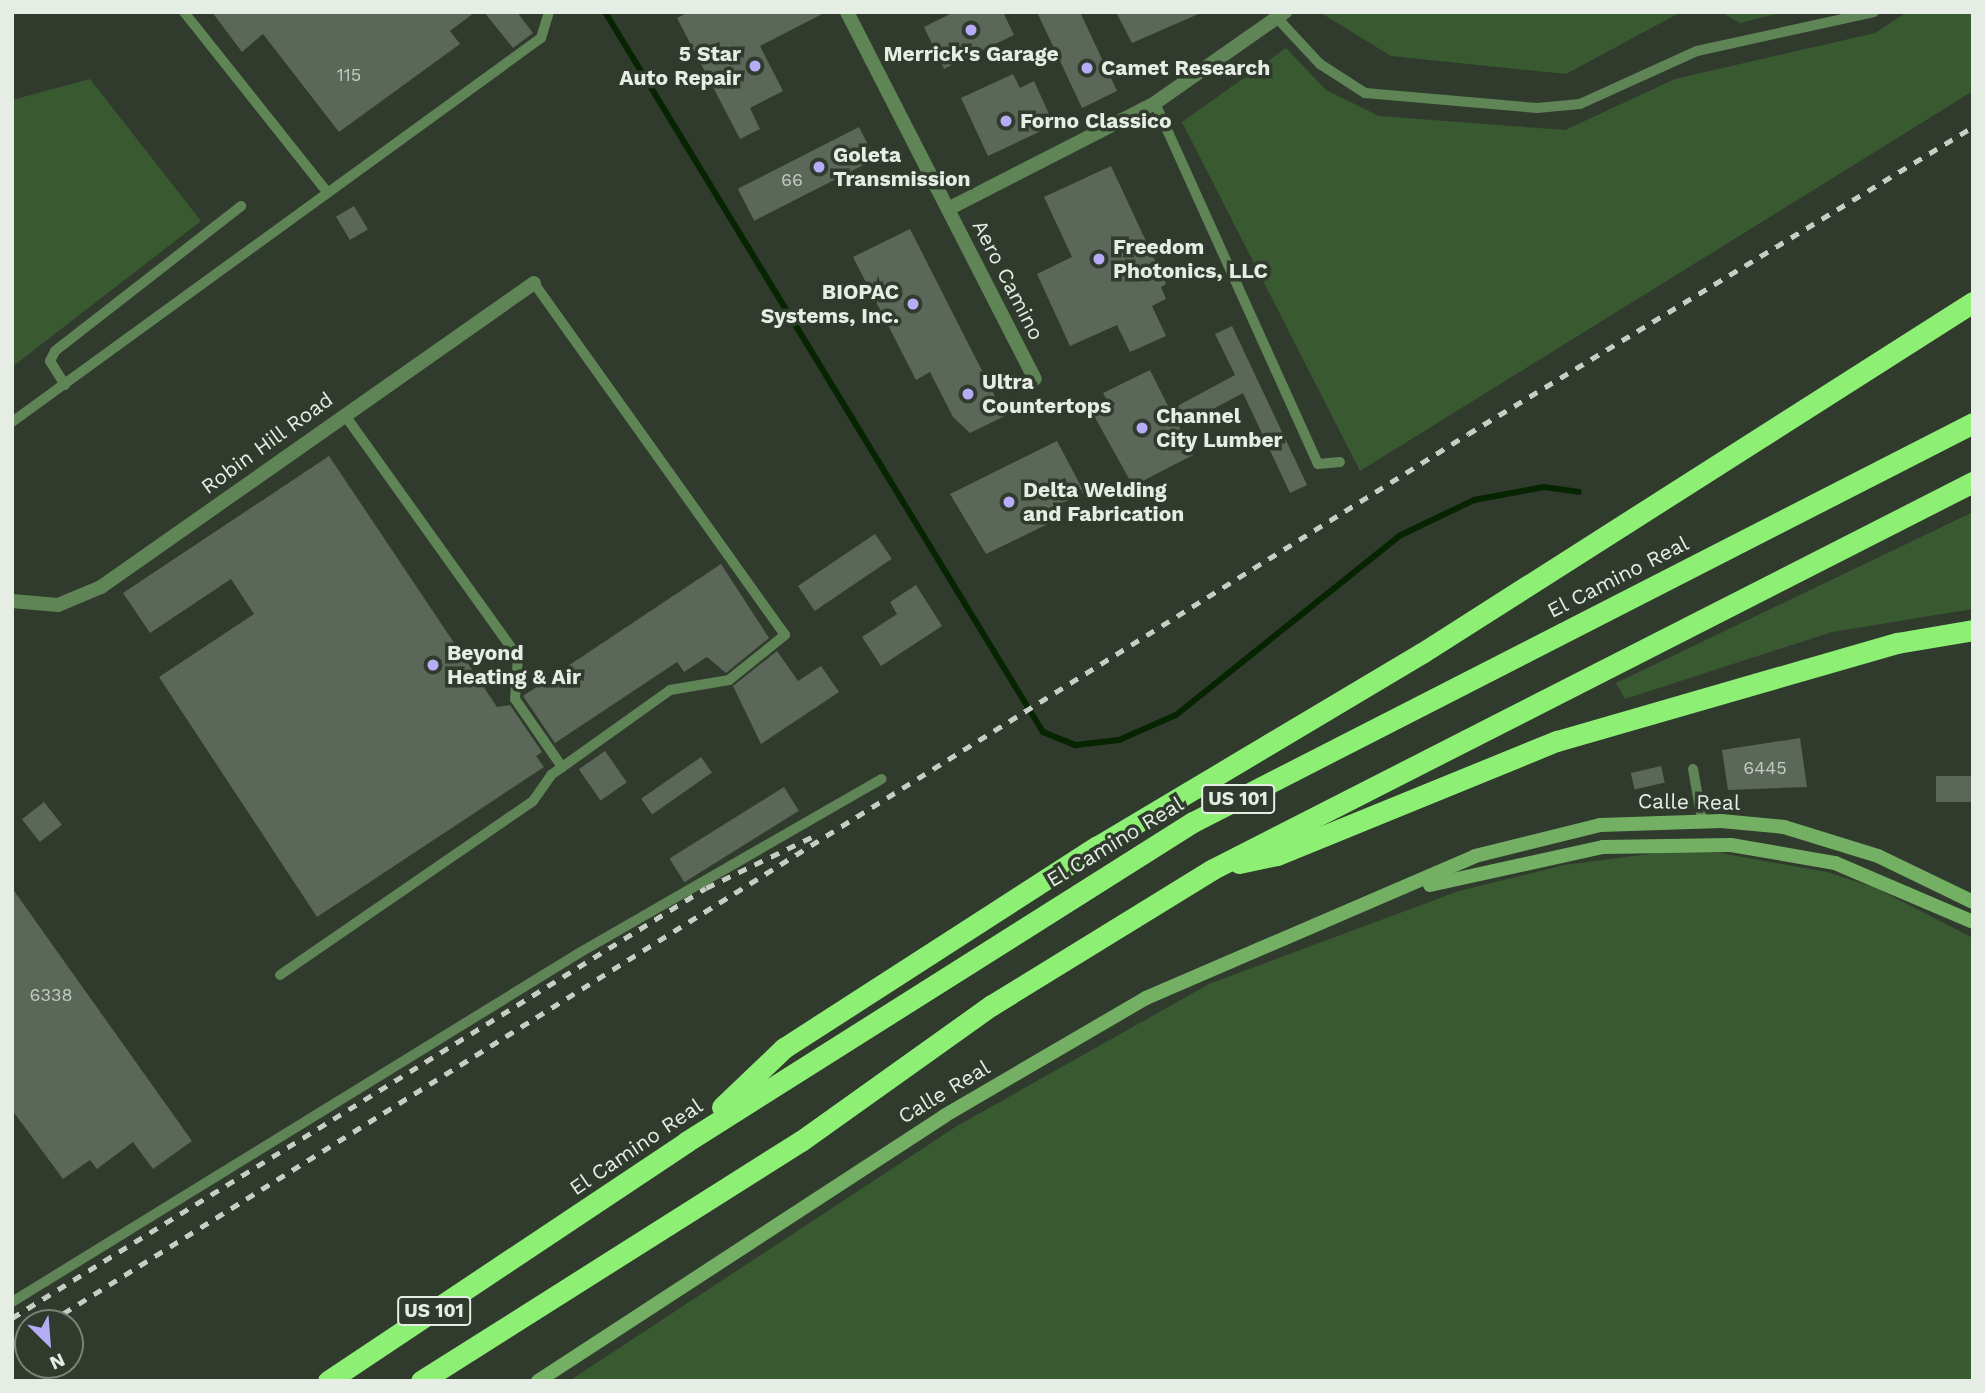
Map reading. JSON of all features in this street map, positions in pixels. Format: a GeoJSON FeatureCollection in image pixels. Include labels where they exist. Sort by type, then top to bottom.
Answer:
{"type":"FeatureCollection","features":[{"type":"Feature","properties":{"kind":"highway"},"geometry":{"type":"LineString","coordinates":[[686,1142],[784,1048],[1098,846],[1422,653],[1973,302]]}},
{"type":"Feature","properties":{"kind":"highway","name":"El Camino Real"},"geometry":{"type":"LineString","coordinates":[[328,1381],[686,1142],[1193,822],[1973,423]]}},
{"type":"Feature","properties":{"kind":"highway","name":"US 101"},"geometry":{"type":"LineString","coordinates":[[421,1381],[801,1141],[992,1005],[1213,869],[1973,482]]}},
{"type":"Feature","properties":{"kind":"highway"},"geometry":{"type":"LineString","coordinates":[[1213,869],[1277,855],[1557,741],[1884,647],[1973,630]]}},
{"type":"Feature","properties":{"kind":"main road","name":"Calle Real"},"geometry":{"type":"LineString","coordinates":[[538,1381],[944,1115],[1146,998],[1232,957],[1401,892],[1475,856],[1537,838],[1600,825],[1702,820],[1784,827],[1878,856],[1973,902]]}},
{"type":"Feature","properties":{"kind":"main road","name":"Calle Real"},"geometry":{"type":"LineString","coordinates":[[1401,892],[1537,857],[1668,841],[1782,850],[1835,863],[1973,922]]}},
{"type":"Feature","properties":{"kind":"street","name":"Aero Camino"},"geometry":{"type":"LineString","coordinates":[[847,12],[1035,379]]}},
{"type":"Feature","properties":{"kind":"street"},"geometry":{"type":"LineString","coordinates":[[948,209],[1155,103],[1278,14]]}},
{"type":"Feature","properties":{"kind":"street","name":"Robin Hill Road"},"geometry":{"type":"LineString","coordinates":[[12,601],[58,605],[87,596],[534,283]]}},
{"type":"Feature","properties":{"kind":"lane"},"geometry":{"type":"LineString","coordinates":[[184,12],[328,193]]}},
{"type":"Feature","properties":{"kind":"lane"},"geometry":{"type":"LineString","coordinates":[[12,422],[541,38],[549,12]]}},
{"type":"Feature","properties":{"kind":"lane"},"geometry":{"type":"LineString","coordinates":[[1278,14],[1320,64],[1365,93],[1536,108],[1580,104],[1697,51],[1874,12]]}},
{"type":"Feature","properties":{"kind":"lane"},"geometry":{"type":"LineString","coordinates":[[1155,103],[1318,464],[1340,462]]}},
{"type":"Feature","properties":{"kind":"lane"},"geometry":{"type":"LineString","coordinates":[[65,385],[50,361],[55,351],[242,206]]}},
{"type":"Feature","properties":{"kind":"lane"},"geometry":{"type":"LineString","coordinates":[[280,975],[533,801],[562,766],[670,690],[729,680],[785,635],[534,283]]}},
{"type":"Feature","properties":{"kind":"lane"},"geometry":{"type":"LineString","coordinates":[[344,414],[518,657],[515,699],[562,766]]}},
{"type":"Feature","properties":{"kind":"lane"},"geometry":{"type":"LineString","coordinates":[[1693,769],[1702,820]]}},
{"type":"Feature","properties":{"kind":"lane"},"geometry":{"type":"LineString","coordinates":[[12,1302],[579,953],[881,779]]}},
{"type":"Feature","properties":{"kind":"green space"},"geometry":{"type":"Polygon","coordinates":[[[1681,12],[1566,74],[1391,56],[1321,13],[1681,12]]]}},
{"type":"Feature","properties":{"kind":"green space"},"geometry":{"type":"Polygon","coordinates":[[[1721,12],[1784,12],[1740,23],[1721,12]]]}},
{"type":"Feature","properties":{"kind":"green space"},"geometry":{"type":"Polygon","coordinates":[[[1907,12],[1973,12],[1973,91],[1360,471],[1182,122],[1286,48],[1326,90],[1379,116],[1565,130],[1675,79],[1875,33],[1907,12]]]}},
{"type":"Feature","properties":{"kind":"green space"},"geometry":{"type":"Polygon","coordinates":[[[90,79],[201,221],[12,367],[12,100],[90,79]]]}},
{"type":"Feature","properties":{"kind":"green space"},"geometry":{"type":"Polygon","coordinates":[[[1973,512],[1973,609],[1832,632],[1625,699],[1616,683],[1973,512]]]}},
{"type":"Feature","properties":{"kind":"green space"},"geometry":{"type":"Polygon","coordinates":[[[1664,852],[1720,853],[1827,872],[1876,888],[1973,938],[1973,1381],[569,1381],[957,1126],[1209,984],[1459,891],[1564,865],[1664,852]]]}},
{"type":"Feature","properties":{"kind":"building"},"geometry":{"type":"Polygon","coordinates":[[[212,12],[475,12],[450,31],[460,44],[339,132],[263,34],[242,52],[212,12]]]}},
{"type":"Feature","properties":{"kind":"building"},"geometry":{"type":"Polygon","coordinates":[[[484,12],[517,12],[533,33],[513,48],[484,12]]]}},
{"type":"Feature","properties":{"kind":"building"},"geometry":{"type":"Polygon","coordinates":[[[689,12],[826,12],[760,46],[783,91],[750,108],[760,129],[740,139],[677,18],[689,12]]]}},
{"type":"Feature","properties":{"kind":"building"},"geometry":{"type":"Polygon","coordinates":[[[954,12],[1003,12],[1014,35],[944,69],[924,27],[954,12]]]}},
{"type":"Feature","properties":{"kind":"building"},"geometry":{"type":"Polygon","coordinates":[[[1037,12],[1080,12],[1117,91],[1082,108],[1037,12]]]}},
{"type":"Feature","properties":{"kind":"building"},"geometry":{"type":"Polygon","coordinates":[[[1116,12],[1203,12],[1132,43],[1116,12]]]}},
{"type":"Feature","properties":{"kind":"building"},"geometry":{"type":"Polygon","coordinates":[[[1013,74],[1020,88],[1034,81],[1054,125],[988,156],[961,98],[1013,74]]]}},
{"type":"Feature","properties":{"kind":"building"},"geometry":{"type":"Polygon","coordinates":[[[859,127],[875,159],[754,221],[738,189],[859,127]]]}},
{"type":"Feature","properties":{"kind":"building"},"geometry":{"type":"Polygon","coordinates":[[[1111,166],[1166,284],[1161,287],[1166,299],[1152,306],[1166,336],[1130,352],[1117,325],[1070,346],[1037,274],[1072,257],[1044,197],[1111,166]]]}},
{"type":"Feature","properties":{"kind":"building"},"geometry":{"type":"Polygon","coordinates":[[[354,206],[368,229],[350,240],[336,217],[354,206]]]}},
{"type":"Feature","properties":{"kind":"building"},"geometry":{"type":"Polygon","coordinates":[[[910,229],[1005,416],[970,433],[953,417],[930,372],[916,380],[853,257],[910,229]]]}},
{"type":"Feature","properties":{"kind":"building"},"geometry":{"type":"Polygon","coordinates":[[[1232,326],[1307,485],[1290,493],[1243,393],[1179,427],[1193,455],[1133,486],[1092,412],[1109,404],[1103,393],[1150,370],[1170,410],[1235,375],[1215,334],[1232,326]]]}},
{"type":"Feature","properties":{"kind":"building","name":"Delta Welding and Fabrication"},"geometry":{"type":"Polygon","coordinates":[[[1057,441],[1084,492],[1049,510],[1054,521],[986,554],[950,494],[1057,441]]]}},
{"type":"Feature","properties":{"kind":"building"},"geometry":{"type":"Polygon","coordinates":[[[329,456],[497,707],[510,705],[542,752],[536,756],[544,767],[317,917],[159,677],[254,614],[231,579],[150,633],[123,593],[329,456]]]}},
{"type":"Feature","properties":{"kind":"building"},"geometry":{"type":"Polygon","coordinates":[[[875,534],[892,559],[815,611],[798,586],[875,534]]]}},
{"type":"Feature","properties":{"kind":"building"},"geometry":{"type":"Polygon","coordinates":[[[721,564],[769,638],[726,673],[707,657],[684,672],[677,662],[555,743],[523,696],[721,564]]]}},
{"type":"Feature","properties":{"kind":"building"},"geometry":{"type":"Polygon","coordinates":[[[916,585],[942,626],[881,666],[862,637],[897,614],[890,602],[916,585]]]}},
{"type":"Feature","properties":{"kind":"building"},"geometry":{"type":"Polygon","coordinates":[[[777,651],[798,681],[821,666],[839,692],[761,744],[733,686],[777,651]]]}},
{"type":"Feature","properties":{"kind":"building"},"geometry":{"type":"Polygon","coordinates":[[[1800,738],[1807,787],[1728,790],[1722,750],[1800,738]]]}},
{"type":"Feature","properties":{"kind":"building"},"geometry":{"type":"Polygon","coordinates":[[[605,751],[627,782],[601,800],[579,769],[605,751]]]}},
{"type":"Feature","properties":{"kind":"building"},"geometry":{"type":"Polygon","coordinates":[[[701,757],[712,773],[652,814],[641,799],[701,757]]]}},
{"type":"Feature","properties":{"kind":"building"},"geometry":{"type":"Polygon","coordinates":[[[1661,766],[1665,783],[1635,790],[1631,773],[1661,766]]]}},
{"type":"Feature","properties":{"kind":"building"},"geometry":{"type":"Polygon","coordinates":[[[1936,776],[1973,776],[1973,802],[1936,802],[1936,776]]]}},
{"type":"Feature","properties":{"kind":"building"},"geometry":{"type":"Polygon","coordinates":[[[784,787],[799,811],[684,882],[670,859],[784,787]]]}},
{"type":"Feature","properties":{"kind":"building"},"geometry":{"type":"Polygon","coordinates":[[[44,802],[62,825],[40,842],[22,819],[44,802]]]}},
{"type":"Feature","properties":{"kind":"building"},"geometry":{"type":"Polygon","coordinates":[[[12,888],[192,1141],[153,1169],[133,1142],[97,1169],[90,1160],[63,1179],[12,1110],[12,888]]]}},
{"type":"Feature","properties":{"kind":"waterway"},"geometry":{"type":"LineString","coordinates":[[605,12],[1043,732],[1076,745],[1119,740],[1176,715],[1401,535],[1474,500],[1544,487],[1579,492]]}},
{"type":"Feature","properties":{"kind":"railway"},"geometry":{"type":"LineString","coordinates":[[70,1309],[1468,434],[1973,127]]}},
{"type":"Feature","properties":{"kind":"railway"},"geometry":{"type":"LineString","coordinates":[[12,1318],[706,888],[812,837]]}},
{"type":"Feature","properties":{"kind":"place","name":"Merrick's Garage"},"geometry":{"type":"Point","coordinates":[971,30]}},
{"type":"Feature","properties":{"kind":"place","name":"5 Star Auto Repair"},"geometry":{"type":"Point","coordinates":[755,66]}},
{"type":"Feature","properties":{"kind":"place","name":"Camet Research"},"geometry":{"type":"Point","coordinates":[1087,68]}},
{"type":"Feature","properties":{"kind":"place","name":"Forno Classico"},"geometry":{"type":"Point","coordinates":[1006,121]}},
{"type":"Feature","properties":{"kind":"place","name":"Goleta Transmission"},"geometry":{"type":"Point","coordinates":[819,167]}},
{"type":"Feature","properties":{"kind":"place","name":"Freedom Photonics, LLC"},"geometry":{"type":"Point","coordinates":[1099,259]}},
{"type":"Feature","properties":{"kind":"place","name":"BIOPAC Systems, Inc."},"geometry":{"type":"Point","coordinates":[913,304]}},
{"type":"Feature","properties":{"kind":"place","name":"Ultra Countertops"},"geometry":{"type":"Point","coordinates":[968,394]}},
{"type":"Feature","properties":{"kind":"place","name":"Channel City Lumber"},"geometry":{"type":"Point","coordinates":[1142,428]}},
{"type":"Feature","properties":{"kind":"place","name":"Delta Welding and Fabrication"},"geometry":{"type":"Point","coordinates":[1009,502]}},
{"type":"Feature","properties":{"kind":"place","name":"Beyond Heating & Air"},"geometry":{"type":"Point","coordinates":[433,665]}}]}
